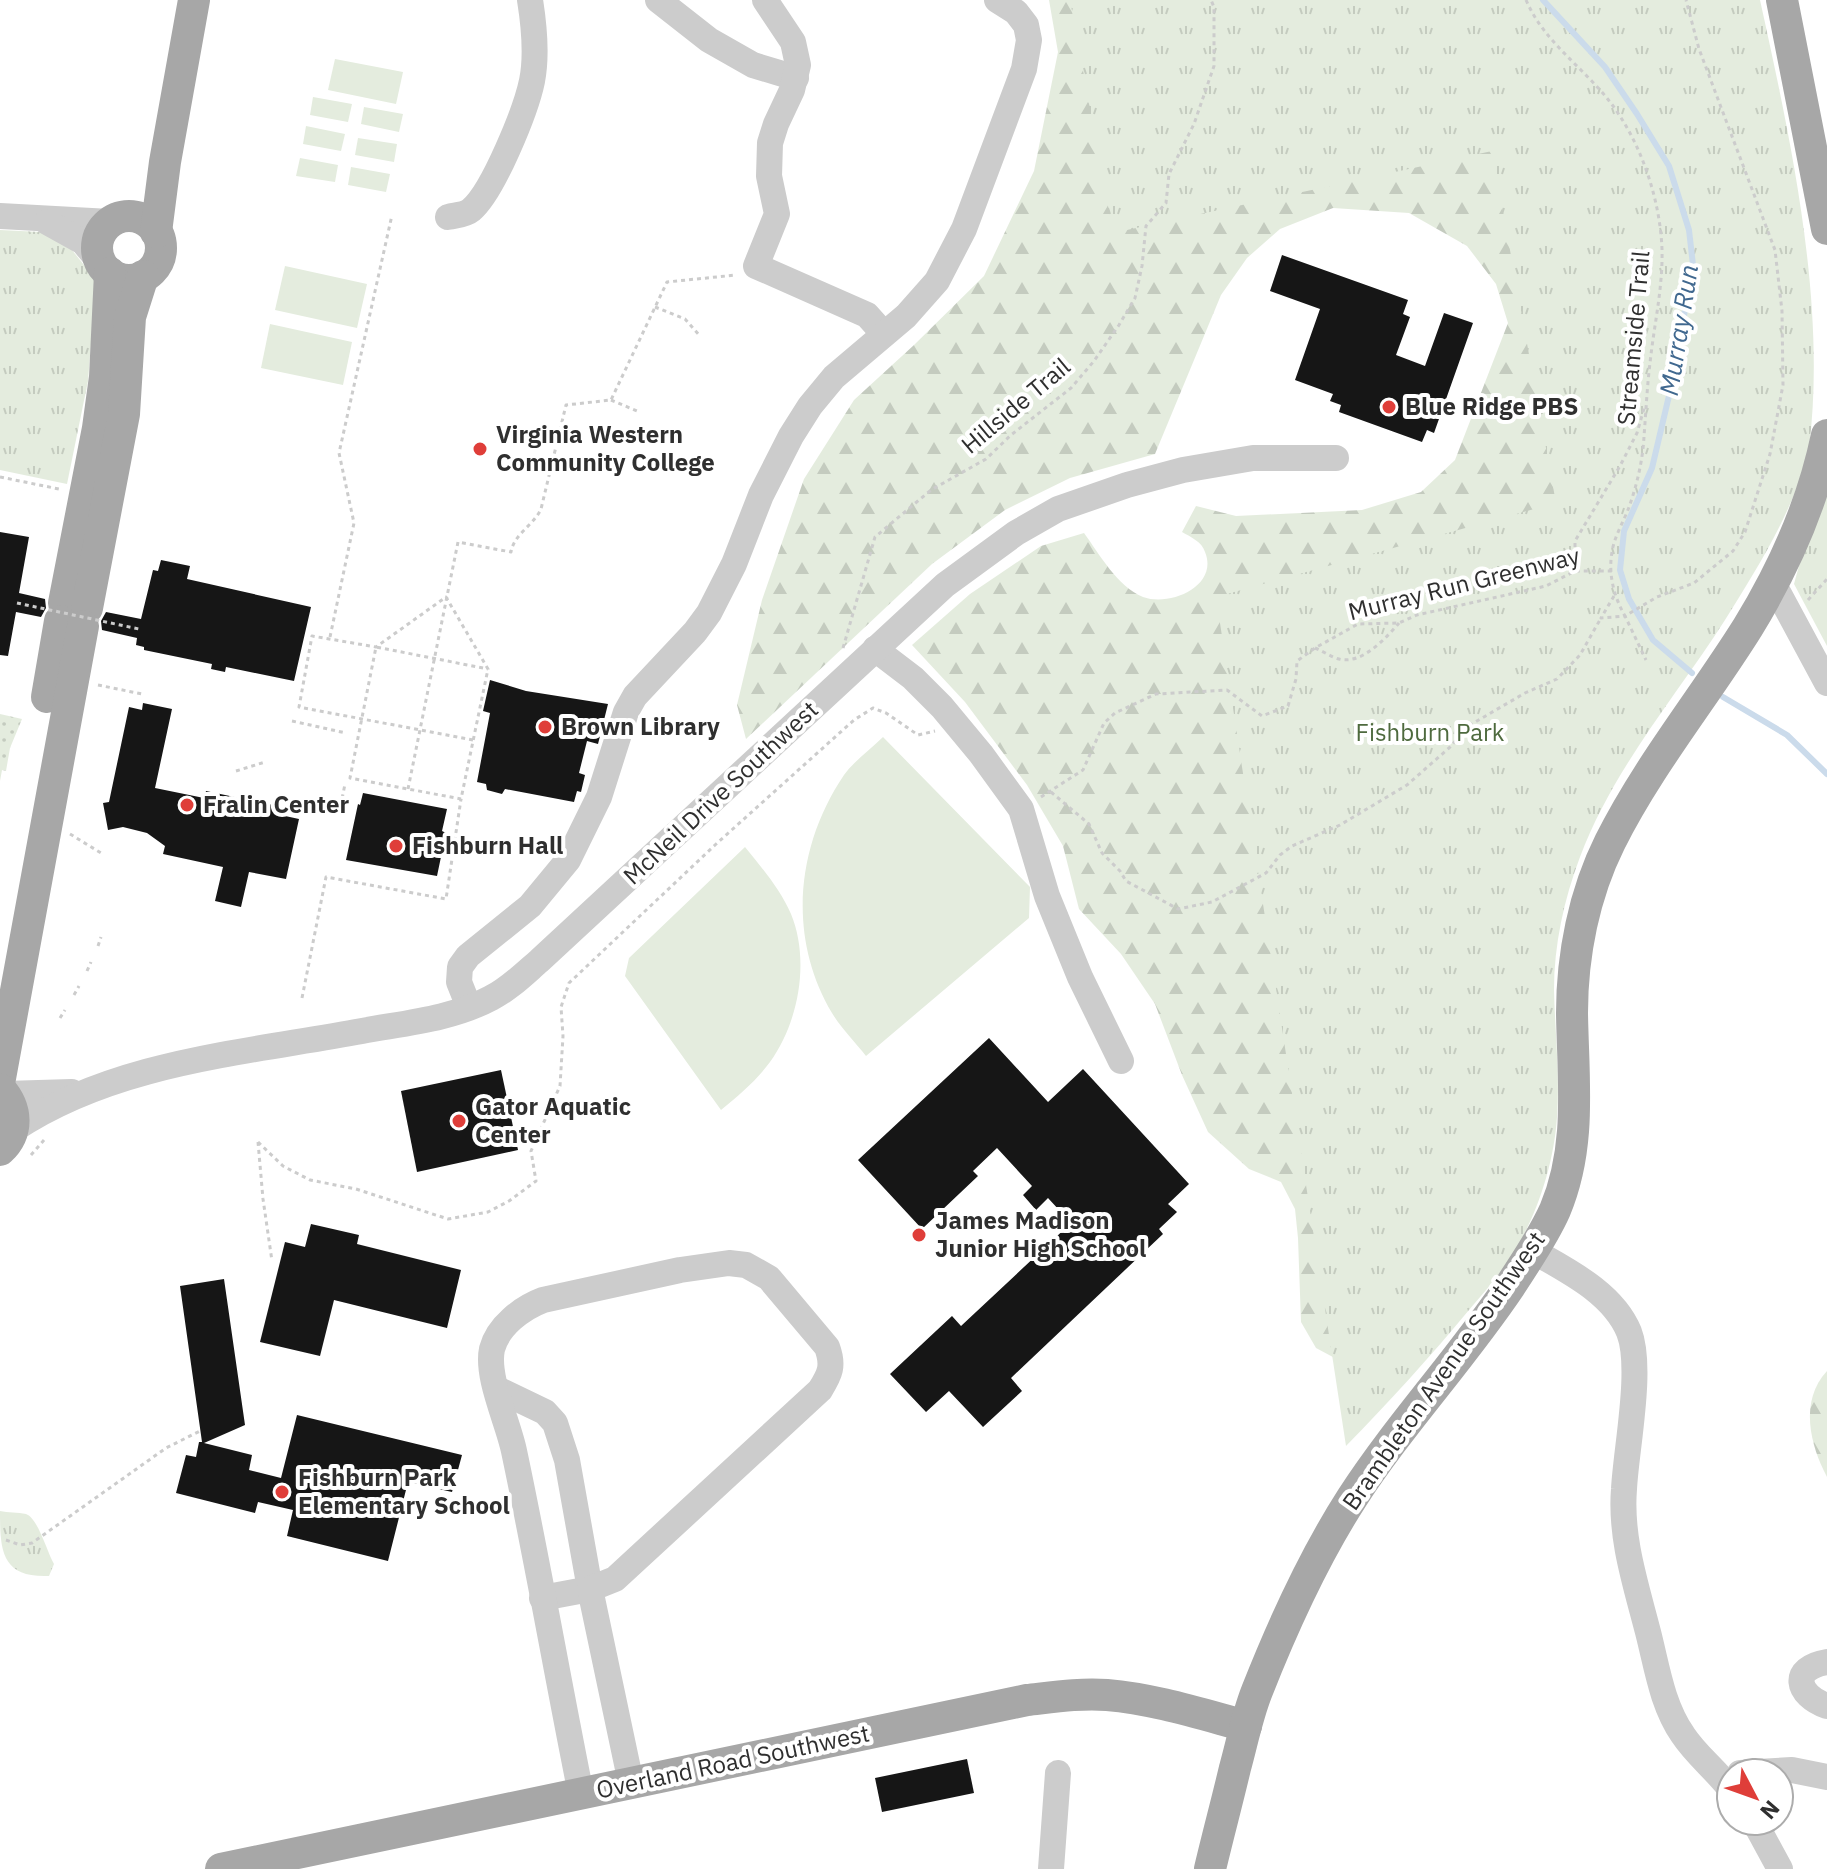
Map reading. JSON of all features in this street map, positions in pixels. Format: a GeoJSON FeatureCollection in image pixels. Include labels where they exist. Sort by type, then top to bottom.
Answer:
{"type":"FeatureCollection","features":[{"type":"Feature","properties":{"kind":"main road"},"geometry":{"type":"LineString","coordinates":[[6,1140],[13,1110],[2,1087],[105,377],[105,267],[98,240],[132,223],[165,162],[194,0]]}},
{"type":"Feature","properties":{"kind":"main road"},"geometry":{"type":"LineString","coordinates":[[1782,0],[1827,229]]}},
{"type":"Feature","properties":{"kind":"main road"},"geometry":{"type":"LineString","coordinates":[[105,267],[125,280],[143,276],[154,268],[161,250],[132,223]]}},
{"type":"Feature","properties":{"kind":"main road"},"geometry":{"type":"LineString","coordinates":[[0,967],[73,614],[124,414],[130,317],[143,276]]}},
{"type":"Feature","properties":{"kind":"main road","name":"Brambleton Avenue Southwest"},"geometry":{"type":"LineString","coordinates":[[1210,1869],[1256,1694],[1323,1546],[1381,1458],[1469,1346],[1533,1251],[1557,1206],[1572,1151],[1575,1116],[1574,968],[1593,883],[1607,847],[1649,772],[1722,666],[1773,583],[1809,501],[1827,435]]}},
{"type":"Feature","properties":{"kind":"main road","name":"Overland Road Southwest"},"geometry":{"type":"LineString","coordinates":[[242,1867],[1027,1700],[1107,1695],[1153,1702],[1246,1726]]}},
{"type":"Feature","properties":{"kind":"street"},"geometry":{"type":"LineString","coordinates":[[448,217],[465,214],[479,202],[521,118],[533,79],[530,0]]}},
{"type":"Feature","properties":{"kind":"street"},"geometry":{"type":"LineString","coordinates":[[658,0],[709,40],[753,65],[796,78]]}},
{"type":"Feature","properties":{"kind":"street"},"geometry":{"type":"LineString","coordinates":[[765,0],[793,42],[797,54],[796,78],[770,143],[769,176],[777,214],[756,266],[867,315],[884,334]]}},
{"type":"Feature","properties":{"kind":"street"},"geometry":{"type":"LineString","coordinates":[[469,1007],[459,982],[460,967],[468,956],[530,906],[568,860],[599,797],[626,712],[635,696],[709,613],[734,564],[761,495],[810,406],[834,377],[906,316],[937,281],[964,229],[1024,69],[1029,40],[1026,25],[1016,12],[997,0]]}},
{"type":"Feature","properties":{"kind":"street"},"geometry":{"type":"LineString","coordinates":[[0,216],[132,223]]}},
{"type":"Feature","properties":{"kind":"street"},"geometry":{"type":"LineString","coordinates":[[43,220],[83,242],[105,267]]}},
{"type":"Feature","properties":{"kind":"street","name":"McNeil Drive Southwest"},"geometry":{"type":"LineString","coordinates":[[6,1140],[42,1111],[83,1091],[179,1064],[443,1016],[491,998],[539,961],[875,649],[976,560],[1016,533],[1058,509],[1183,470],[1253,458],[1336,458]]}},
{"type":"Feature","properties":{"kind":"street"},"geometry":{"type":"LineString","coordinates":[[1773,583],[1827,683]]}},
{"type":"Feature","properties":{"kind":"street"},"geometry":{"type":"LineString","coordinates":[[875,649],[913,678],[942,707],[1021,809],[1047,896],[1080,977],[1121,1061]]}},
{"type":"Feature","properties":{"kind":"street","name":"McNeil Drive Southwest"},"geometry":{"type":"LineString","coordinates":[[2,1087],[83,1091]]}},
{"type":"Feature","properties":{"kind":"street"},"geometry":{"type":"LineString","coordinates":[[1533,1251],[1580,1279],[1602,1297],[1619,1314],[1628,1330],[1634,1362],[1624,1490],[1627,1546],[1665,1699],[1683,1736],[1715,1765]]}},
{"type":"Feature","properties":{"kind":"street"},"geometry":{"type":"LineString","coordinates":[[542,1598],[590,1589],[615,1579],[820,1390],[831,1371],[832,1360],[827,1347],[769,1278],[746,1265],[729,1263],[680,1270],[531,1304],[497,1336],[491,1368],[513,1448],[542,1598],[581,1794]]}},
{"type":"Feature","properties":{"kind":"street"},"geometry":{"type":"LineString","coordinates":[[497,1389],[545,1412],[555,1423],[567,1460],[590,1589],[631,1783]]}},
{"type":"Feature","properties":{"kind":"street"},"geometry":{"type":"LineString","coordinates":[[1827,1662],[1814,1665],[1804,1673],[1801,1687],[1805,1695],[1827,1706]]}},
{"type":"Feature","properties":{"kind":"street"},"geometry":{"type":"LineString","coordinates":[[1795,1771],[1827,1777]]}},
{"type":"Feature","properties":{"kind":"street"},"geometry":{"type":"LineString","coordinates":[[1051,1869],[1058,1773]]}},
{"type":"Feature","properties":{"kind":"street"},"geometry":{"type":"LineString","coordinates":[[1763,1837],[1780,1869]]}},
{"type":"Feature","properties":{"kind":"path","name":"Hillside Trail"},"geometry":{"type":"LineString","coordinates":[[851,671],[840,657],[875,537],[931,490],[986,459],[1071,388],[1094,361],[1135,298],[1146,226],[1166,203],[1169,174],[1194,124],[1214,66],[1214,7],[1211,0]]}},
{"type":"Feature","properties":{"kind":"path","name":"Streamside Trail"},"geometry":{"type":"LineString","coordinates":[[1526,0],[1547,35],[1610,102],[1632,137],[1649,179],[1662,248],[1644,444],[1631,502],[1612,552],[1613,571]]}},
{"type":"Feature","properties":{"kind":"path"},"geometry":{"type":"LineString","coordinates":[[1601,618],[1626,616],[1657,597],[1694,583],[1733,551],[1745,532],[1770,454],[1783,385],[1782,311],[1775,250],[1699,49],[1686,0]]}},
{"type":"Feature","properties":{"kind":"path"},"geometry":{"type":"LineString","coordinates":[[330,639],[354,523],[339,453],[392,215]]}},
{"type":"Feature","properties":{"kind":"path"},"geometry":{"type":"LineString","coordinates":[[611,400],[667,282],[732,274]]}},
{"type":"Feature","properties":{"kind":"path"},"geometry":{"type":"LineString","coordinates":[[655,307],[685,319],[700,336]]}},
{"type":"Feature","properties":{"kind":"path"},"geometry":{"type":"LineString","coordinates":[[1575,571],[1575,541],[1632,444],[1647,398]]}},
{"type":"Feature","properties":{"kind":"path"},"geometry":{"type":"LineString","coordinates":[[408,789],[458,542],[511,552],[513,541],[537,517],[566,405],[611,400],[637,411]]}},
{"type":"Feature","properties":{"kind":"path"},"geometry":{"type":"LineString","coordinates":[[0,477],[70,491]]}},
{"type":"Feature","properties":{"kind":"path","name":"Murray Run Greenway"},"geometry":{"type":"LineString","coordinates":[[1021,809],[1083,770],[1104,723],[1115,713],[1156,694],[1227,690],[1262,716],[1288,706],[1296,679],[1297,661],[1358,624],[1399,623],[1417,615],[1546,586],[1575,571],[1613,571],[1614,596],[1646,660]]}},
{"type":"Feature","properties":{"kind":"path"},"geometry":{"type":"LineString","coordinates":[[1791,615],[1827,579]]}},
{"type":"Feature","properties":{"kind":"path"},"geometry":{"type":"LineString","coordinates":[[1051,792],[1089,824],[1102,853],[1126,881],[1178,909],[1212,902],[1266,873],[1280,855],[1292,846],[1340,825],[1407,785],[1470,725],[1525,693],[1557,679],[1580,655],[1614,596]]}},
{"type":"Feature","properties":{"kind":"path"},"geometry":{"type":"LineString","coordinates":[[446,597],[376,647],[350,778],[461,799]]}},
{"type":"Feature","properties":{"kind":"path"},"geometry":{"type":"LineString","coordinates":[[302,998],[326,877],[446,899],[461,799],[488,669],[446,597]]}},
{"type":"Feature","properties":{"kind":"path"},"geometry":{"type":"LineString","coordinates":[[17,603],[139,629]]}},
{"type":"Feature","properties":{"kind":"path"},"geometry":{"type":"LineString","coordinates":[[1315,648],[1338,659],[1348,660],[1384,641],[1399,623]]}},
{"type":"Feature","properties":{"kind":"path"},"geometry":{"type":"LineString","coordinates":[[305,634],[488,669]]}},
{"type":"Feature","properties":{"kind":"path"},"geometry":{"type":"LineString","coordinates":[[312,636],[299,707],[473,740]]}},
{"type":"Feature","properties":{"kind":"path"},"geometry":{"type":"LineString","coordinates":[[94,685],[142,694]]}},
{"type":"Feature","properties":{"kind":"path"},"geometry":{"type":"LineString","coordinates":[[272,1261],[258,1142],[283,1166],[310,1180],[356,1189],[448,1219],[488,1212],[536,1181],[531,1151],[560,1086],[561,1007],[569,983],[715,845],[854,720],[873,708],[886,713],[918,735],[938,729]]}},
{"type":"Feature","properties":{"kind":"path"},"geometry":{"type":"LineString","coordinates":[[292,721],[346,733]]}},
{"type":"Feature","properties":{"kind":"path"},"geometry":{"type":"LineString","coordinates":[[236,771],[265,762]]}},
{"type":"Feature","properties":{"kind":"path"},"geometry":{"type":"LineString","coordinates":[[339,814],[345,784]]}},
{"type":"Feature","properties":{"kind":"path"},"geometry":{"type":"LineString","coordinates":[[76,837],[101,853]]}},
{"type":"Feature","properties":{"kind":"path"},"geometry":{"type":"LineString","coordinates":[[98,946],[101,937]]}},
{"type":"Feature","properties":{"kind":"path"},"geometry":{"type":"LineString","coordinates":[[87,971],[91,962]]}},
{"type":"Feature","properties":{"kind":"path"},"geometry":{"type":"LineString","coordinates":[[74,995],[79,986]]}},
{"type":"Feature","properties":{"kind":"path"},"geometry":{"type":"LineString","coordinates":[[60,1018],[65,1010]]}},
{"type":"Feature","properties":{"kind":"path"},"geometry":{"type":"LineString","coordinates":[[6,1540],[20,1545],[32,1543],[166,1448],[200,1431]]}},
{"type":"Feature","properties":{"kind":"green space"},"geometry":{"type":"Polygon","coordinates":[[[1049,0],[1512,0],[1641,185],[1346,1364],[1316,1348],[1301,1322],[1295,1209],[1281,1182],[1249,1169],[1208,1132],[1155,1004],[1121,954],[1079,909],[1063,846],[1027,785],[965,702],[912,645],[970,594],[1041,546],[1084,533],[1125,585],[1143,597],[1166,599],[1189,591],[1205,575],[1207,564],[1204,548],[1182,532],[1196,506],[1236,516],[1362,510],[1421,492],[1455,460],[1508,323],[1496,284],[1467,246],[1409,213],[1333,208],[1280,229],[1247,258],[1221,295],[1155,454],[1070,478],[1005,510],[932,564],[746,739],[737,705],[762,600],[804,479],[854,400],[984,276],[1034,171],[1058,52],[1049,0]]]}},
{"type":"Feature","properties":{"kind":"green space","name":"Fishburn Park"},"geometry":{"type":"Polygon","coordinates":[[[1070,0],[1760,0],[1794,166],[1810,280],[1813,337],[1809,448],[1803,471],[1785,515],[1762,558],[1725,620],[1627,764],[1580,857],[1569,889],[1556,956],[1554,990],[1558,1085],[1553,1151],[1539,1200],[1526,1231],[1489,1287],[1346,1446],[1216,597],[1556,503],[1492,151],[1113,233],[1070,0]]]}},
{"type":"Feature","properties":{"kind":"green space"},"geometry":{"type":"Polygon","coordinates":[[[335,59],[403,72],[396,104],[328,90],[335,59]]]}},
{"type":"Feature","properties":{"kind":"green space"},"geometry":{"type":"Polygon","coordinates":[[[313,97],[352,104],[348,122],[310,115],[313,97]]]}},
{"type":"Feature","properties":{"kind":"green space"},"geometry":{"type":"Polygon","coordinates":[[[364,107],[403,114],[399,132],[361,124],[364,107]]]}},
{"type":"Feature","properties":{"kind":"green space"},"geometry":{"type":"Polygon","coordinates":[[[306,126],[345,134],[341,151],[303,144],[306,126]]]}},
{"type":"Feature","properties":{"kind":"green space"},"geometry":{"type":"Polygon","coordinates":[[[358,138],[397,144],[394,162],[355,155],[358,138]]]}},
{"type":"Feature","properties":{"kind":"green space"},"geometry":{"type":"Polygon","coordinates":[[[300,158],[338,165],[335,182],[296,176],[300,158]]]}},
{"type":"Feature","properties":{"kind":"green space"},"geometry":{"type":"Polygon","coordinates":[[[351,167],[390,174],[386,192],[348,185],[351,167]]]}},
{"type":"Feature","properties":{"kind":"green space"},"geometry":{"type":"Polygon","coordinates":[[[0,230],[41,232],[72,250],[96,280],[88,381],[67,484],[0,470],[0,230]]]}},
{"type":"Feature","properties":{"kind":"green space"},"geometry":{"type":"Polygon","coordinates":[[[285,266],[367,284],[357,328],[275,310],[285,266]]]}},
{"type":"Feature","properties":{"kind":"green space"},"geometry":{"type":"Polygon","coordinates":[[[270,324],[352,342],[343,385],[261,368],[270,324]]]}},
{"type":"Feature","properties":{"kind":"green space"},"geometry":{"type":"Polygon","coordinates":[[[1827,464],[1827,646],[1794,584],[1827,464]]]}},
{"type":"Feature","properties":{"kind":"green space"},"geometry":{"type":"Polygon","coordinates":[[[0,714],[22,719],[0,781],[0,714]]]}},
{"type":"Feature","properties":{"kind":"green space"},"geometry":{"type":"Polygon","coordinates":[[[883,737],[1030,887],[1029,918],[866,1056],[832,1013],[818,984],[808,954],[803,923],[803,892],[807,861],[828,802],[848,770],[883,737]]]}},
{"type":"Feature","properties":{"kind":"green space"},"geometry":{"type":"Polygon","coordinates":[[[745,847],[787,905],[797,932],[800,970],[794,1010],[780,1046],[759,1075],[721,1110],[625,976],[629,958],[745,847]]]}},
{"type":"Feature","properties":{"kind":"green space"},"geometry":{"type":"Polygon","coordinates":[[[1827,1371],[1827,1477],[1812,1437],[1810,1409],[1818,1383],[1827,1371]]]}},
{"type":"Feature","properties":{"kind":"green space"},"geometry":{"type":"Polygon","coordinates":[[[0,1511],[26,1514],[34,1522],[54,1564],[49,1576],[33,1575],[12,1567],[3,1549],[0,1511]]]}},
{"type":"Feature","properties":{"kind":"building"},"geometry":{"type":"Polygon","coordinates":[[[1282,255],[1408,300],[1403,314],[1410,317],[1396,355],[1425,366],[1444,313],[1473,323],[1434,433],[1427,430],[1422,442],[1339,412],[1341,405],[1330,401],[1333,394],[1295,380],[1320,309],[1270,291],[1282,255]]]}},
{"type":"Feature","properties":{"kind":"building"},"geometry":{"type":"Polygon","coordinates":[[[0,532],[29,537],[19,593],[45,599],[46,608],[41,617],[16,612],[8,656],[0,655],[0,532]]]}},
{"type":"Feature","properties":{"kind":"building"},"geometry":{"type":"Polygon","coordinates":[[[161,560],[190,566],[187,579],[311,607],[294,681],[226,667],[225,672],[211,669],[212,664],[144,650],[144,647],[136,645],[137,638],[102,630],[101,621],[106,612],[141,619],[153,570],[158,571],[161,560]]]}},
{"type":"Feature","properties":{"kind":"building","name":"Brown Library"},"geometry":{"type":"Polygon","coordinates":[[[490,680],[526,691],[608,704],[598,744],[587,741],[579,773],[585,775],[581,792],[577,791],[574,802],[505,789],[502,794],[487,790],[486,784],[477,782],[490,713],[483,711],[490,680]]]}},
{"type":"Feature","properties":{"kind":"building","name":"Fralin Center"},"geometry":{"type":"Polygon","coordinates":[[[143,703],[172,709],[155,788],[204,798],[206,791],[278,806],[276,814],[299,819],[286,879],[249,872],[241,907],[215,901],[223,867],[163,854],[165,846],[147,833],[123,827],[108,830],[103,803],[109,802],[129,707],[142,710],[143,703]]]}},
{"type":"Feature","properties":{"kind":"building","name":"Fishburn Hall"},"geometry":{"type":"Polygon","coordinates":[[[363,793],[447,809],[442,831],[446,833],[437,876],[346,860],[363,793]]]}},
{"type":"Feature","properties":{"kind":"building"},"geometry":{"type":"Polygon","coordinates":[[[989,1038],[1048,1102],[1083,1069],[1189,1184],[1168,1204],[1177,1212],[1159,1229],[1163,1234],[1011,1378],[1022,1391],[983,1427],[949,1391],[926,1412],[890,1374],[952,1316],[961,1326],[1071,1223],[1048,1198],[1036,1210],[1023,1195],[1032,1186],[997,1148],[973,1171],[978,1176],[922,1229],[858,1160],[989,1038]]]}},
{"type":"Feature","properties":{"kind":"building","name":"Gator Aquatic Center"},"geometry":{"type":"Polygon","coordinates":[[[501,1070],[518,1150],[417,1172],[401,1091],[501,1070]]]}},
{"type":"Feature","properties":{"kind":"building"},"geometry":{"type":"Polygon","coordinates":[[[311,1224],[359,1235],[357,1244],[461,1270],[447,1328],[334,1300],[320,1356],[260,1342],[285,1242],[305,1247],[311,1224]]]}},
{"type":"Feature","properties":{"kind":"building"},"geometry":{"type":"Polygon","coordinates":[[[224,1279],[245,1425],[204,1443],[252,1455],[249,1470],[281,1478],[297,1415],[462,1455],[452,1492],[408,1482],[388,1561],[287,1536],[293,1510],[258,1502],[255,1513],[176,1493],[186,1455],[196,1457],[199,1442],[202,1442],[180,1286],[224,1279]]]}},
{"type":"Feature","properties":{"kind":"building"},"geometry":{"type":"Polygon","coordinates":[[[967,1759],[974,1793],[882,1812],[875,1778],[967,1759]]]}},
{"type":"Feature","properties":{"kind":"waterway","name":"Murray Run"},"geometry":{"type":"LineString","coordinates":[[1543,0],[1605,67],[1637,114],[1669,166],[1689,230],[1693,265],[1672,383],[1652,468],[1624,531],[1620,570],[1629,599],[1653,640],[1692,673]]}},
{"type":"Feature","properties":{"kind":"waterway","name":"Murray Run"},"geometry":{"type":"LineString","coordinates":[[1723,697],[1787,735],[1827,774]]}},
{"type":"Feature","properties":{"kind":"place","name":"Blue Ridge PBS"},"geometry":{"type":"Point","coordinates":[1389,407]}},
{"type":"Feature","properties":{"kind":"place","name":"Virginia Western Community College"},"geometry":{"type":"Point","coordinates":[480,449]}},
{"type":"Feature","properties":{"kind":"place","name":"Brown Library"},"geometry":{"type":"Point","coordinates":[545,727]}},
{"type":"Feature","properties":{"kind":"place","name":"Fralin Center"},"geometry":{"type":"Point","coordinates":[187,805]}},
{"type":"Feature","properties":{"kind":"place","name":"Fishburn Hall"},"geometry":{"type":"Point","coordinates":[396,846]}},
{"type":"Feature","properties":{"kind":"place","name":"Gator Aquatic Center"},"geometry":{"type":"Point","coordinates":[459,1121]}},
{"type":"Feature","properties":{"kind":"place","name":"James Madison Junior High School"},"geometry":{"type":"Point","coordinates":[919,1235]}},
{"type":"Feature","properties":{"kind":"place","name":"Fishburn Park Elementary School"},"geometry":{"type":"Point","coordinates":[282,1492]}}]}
